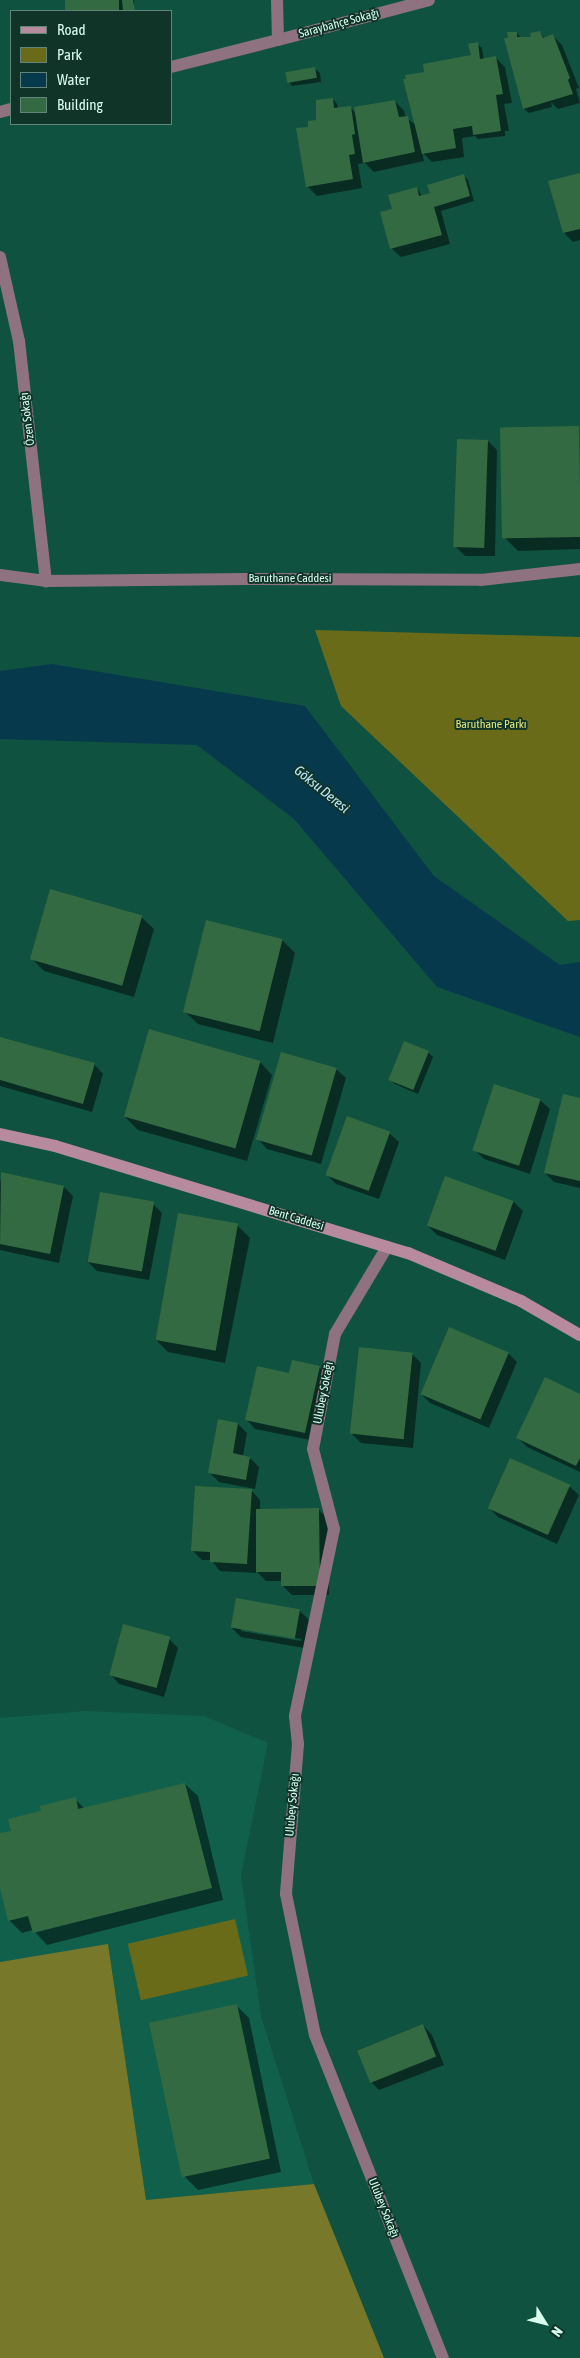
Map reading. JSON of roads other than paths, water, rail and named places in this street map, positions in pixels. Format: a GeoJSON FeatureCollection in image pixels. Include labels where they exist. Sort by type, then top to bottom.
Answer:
{"type":"FeatureCollection","features":[{"type":"Feature","properties":{"kind":"street"},"geometry":{"type":"LineString","coordinates":[[277,0],[278,40]]}},
{"type":"Feature","properties":{"kind":"street","name":"Saraybahçe Sokağı"},"geometry":{"type":"LineString","coordinates":[[172,67],[429,0]]}},
{"type":"Feature","properties":{"kind":"street","name":"Özen Sokağı"},"geometry":{"type":"LineString","coordinates":[[0,257],[19,341],[46,582]]}},
{"type":"Feature","properties":{"kind":"street","name":"Baruthane Caddesi"},"geometry":{"type":"LineString","coordinates":[[0,575],[46,582],[247,579],[481,580],[580,569]]}},
{"type":"Feature","properties":{"kind":"street","name":"Bent Caddesi"},"geometry":{"type":"LineString","coordinates":[[0,1134],[55,1146],[408,1253],[521,1301],[580,1335]]}},
{"type":"Feature","properties":{"kind":"street","name":"Ulubey Sokağı"},"geometry":{"type":"LineString","coordinates":[[387,1247],[335,1334],[313,1449],[334,1529],[295,1716],[298,1744],[286,1894],[314,2035],[443,2358]]}},
{"type":"Feature","properties":{"kind":"water","name":"Göksu Deresi"},"geometry":{"type":"Polygon","coordinates":[[[52,664],[305,706],[434,876],[560,965],[580,962],[580,1037],[437,987],[294,819],[197,745],[0,739],[0,671],[52,664]]]}},
{"type":"Feature","properties":{"kind":"park label","name":"Baruthane Parkı"},"geometry":{"type":"Point","coordinates":[491,725]}}]}
